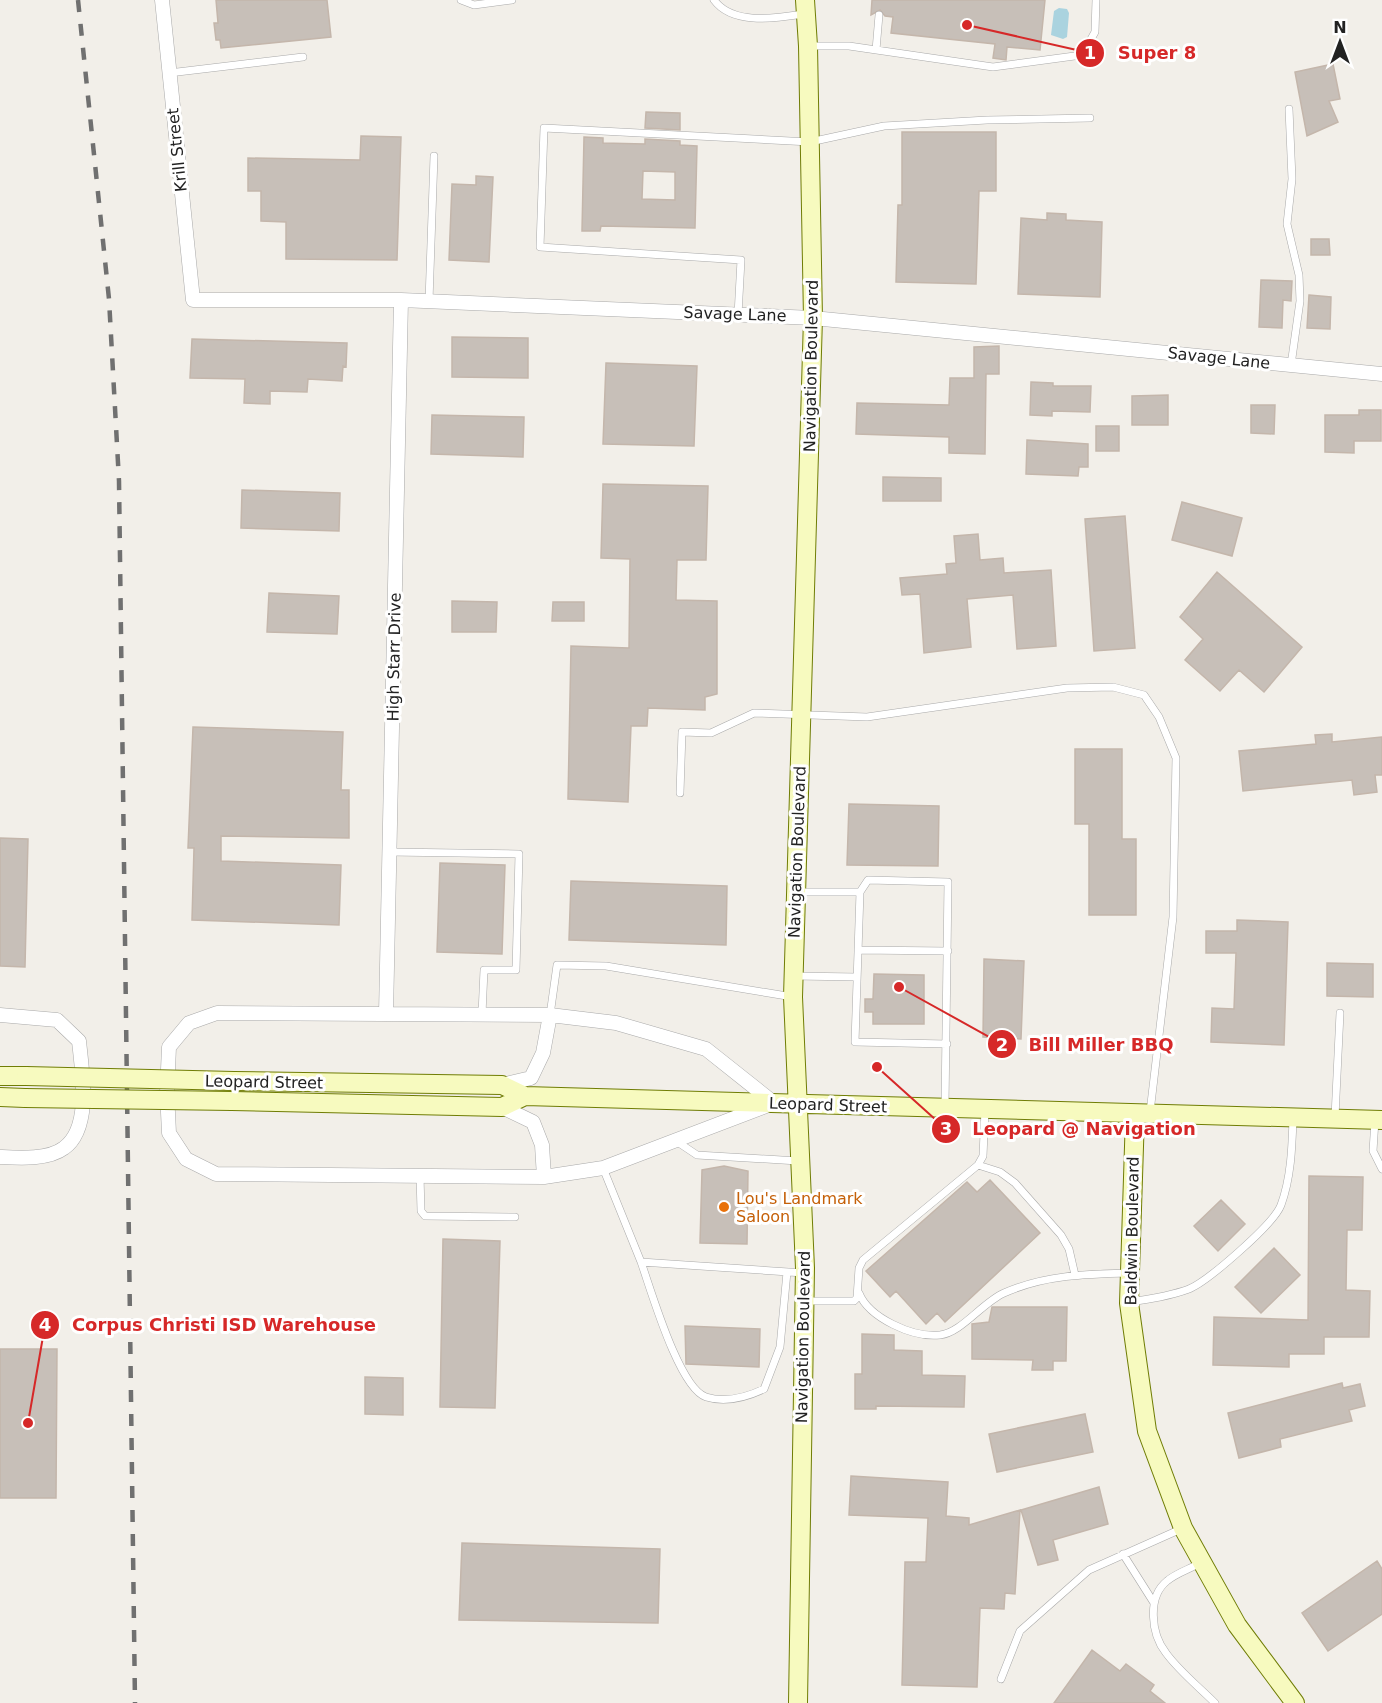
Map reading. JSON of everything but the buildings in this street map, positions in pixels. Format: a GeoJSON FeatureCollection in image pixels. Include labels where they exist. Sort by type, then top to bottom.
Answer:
{"type":"FeatureCollection","features":[{"type":"Feature","properties":{"kind":"main road","name":"Navigation Boulevard"},"geometry":{"type":"LineString","coordinates":[[798,1703],[805,1301],[796,1272],[801,1161],[793,976],[813,318],[808,46],[805,7]]}},
{"type":"Feature","properties":{"kind":"main road","name":"Leopard Street"},"geometry":{"type":"LineString","coordinates":[[0,1076],[502,1085],[525,1096],[1379,1120]]}},
{"type":"Feature","properties":{"kind":"main road","name":"Leopard Street"},"geometry":{"type":"LineString","coordinates":[[0,1097],[502,1107],[525,1096]]}},
{"type":"Feature","properties":{"kind":"main road","name":"Baldwin Boulevard"},"geometry":{"type":"LineString","coordinates":[[1142,1115],[1129,1303],[1147,1431],[1183,1528],[1237,1625],[1294,1703]]}},
{"type":"Feature","properties":{"kind":"street","name":"Krill Street"},"geometry":{"type":"LineString","coordinates":[[162,0],[193,300]]}},
{"type":"Feature","properties":{"kind":"street","name":"Savage Lane"},"geometry":{"type":"LineString","coordinates":[[193,300],[401,300],[813,318],[1382,374]]}},
{"type":"Feature","properties":{"kind":"street","name":"High Starr Drive"},"geometry":{"type":"LineString","coordinates":[[386,1014],[401,300]]}},
{"type":"Feature","properties":{"kind":"street"},"geometry":{"type":"LineString","coordinates":[[217,1013],[550,1015],[616,1023],[706,1049],[774,1103],[603,1168],[544,1177],[216,1174],[186,1159],[169,1133],[169,1047],[189,1023],[217,1013]]}},
{"type":"Feature","properties":{"kind":"street"},"geometry":{"type":"LineString","coordinates":[[0,1015],[57,1020],[79,1041],[84,1087],[78,1131],[64,1149],[32,1158],[0,1157]]}},
{"type":"Feature","properties":{"kind":"street"},"geometry":{"type":"LineString","coordinates":[[502,1085],[531,1078],[543,1053],[550,1015]]}},
{"type":"Feature","properties":{"kind":"street"},"geometry":{"type":"LineString","coordinates":[[502,1107],[533,1122],[542,1145],[544,1177]]}},
{"type":"Feature","properties":{"kind":"lane"},"geometry":{"type":"LineString","coordinates":[[461,0],[474,5],[512,0]]}},
{"type":"Feature","properties":{"kind":"lane"},"geometry":{"type":"LineString","coordinates":[[714,0],[718,6],[746,18],[773,18],[805,7]]}},
{"type":"Feature","properties":{"kind":"lane"},"geometry":{"type":"LineString","coordinates":[[808,46],[849,46],[993,67],[1082,55],[1095,32],[1096,0]]}},
{"type":"Feature","properties":{"kind":"lane"},"geometry":{"type":"LineString","coordinates":[[876,50],[879,15]]}},
{"type":"Feature","properties":{"kind":"lane"},"geometry":{"type":"LineString","coordinates":[[169,73],[303,57]]}},
{"type":"Feature","properties":{"kind":"lane"},"geometry":{"type":"LineString","coordinates":[[1289,109],[1292,179],[1287,224],[1299,275],[1300,300],[1291,365]]}},
{"type":"Feature","properties":{"kind":"lane"},"geometry":{"type":"LineString","coordinates":[[738,315],[741,260],[540,247],[544,128],[810,142],[884,126],[987,120],[1090,118]]}},
{"type":"Feature","properties":{"kind":"lane"},"geometry":{"type":"LineString","coordinates":[[429,301],[434,156]]}},
{"type":"Feature","properties":{"kind":"lane"},"geometry":{"type":"LineString","coordinates":[[680,793],[682,732],[711,733],[754,713],[867,717],[1067,688],[1113,687],[1144,695],[1159,717],[1176,758],[1173,918],[1142,1115]]}},
{"type":"Feature","properties":{"kind":"lane"},"geometry":{"type":"LineString","coordinates":[[390,852],[519,854],[516,970],[484,970],[482,1015]]}},
{"type":"Feature","properties":{"kind":"lane"},"geometry":{"type":"LineString","coordinates":[[945,1109],[947,1044],[948,882],[868,880],[860,892],[855,1042],[947,1044]]}},
{"type":"Feature","properties":{"kind":"lane"},"geometry":{"type":"LineString","coordinates":[[796,892],[860,892]]}},
{"type":"Feature","properties":{"kind":"lane"},"geometry":{"type":"LineString","coordinates":[[858,950],[948,951]]}},
{"type":"Feature","properties":{"kind":"lane"},"geometry":{"type":"LineString","coordinates":[[550,1015],[557,965],[606,966],[793,997]]}},
{"type":"Feature","properties":{"kind":"lane"},"geometry":{"type":"LineString","coordinates":[[793,976],[857,977]]}},
{"type":"Feature","properties":{"kind":"lane"},"geometry":{"type":"LineString","coordinates":[[1335,1119],[1340,1013]]}},
{"type":"Feature","properties":{"kind":"lane"},"geometry":{"type":"LineString","coordinates":[[985,1110],[983,1156],[978,1166],[964,1174],[863,1260],[859,1268],[859,1293],[864,1304],[905,1329],[942,1335],[954,1331],[978,1309],[1003,1293],[1050,1278],[1130,1273]]}},
{"type":"Feature","properties":{"kind":"lane"},"geometry":{"type":"LineString","coordinates":[[1129,1303],[1169,1295],[1204,1281],[1265,1226],[1280,1208],[1291,1164],[1293,1119]]}},
{"type":"Feature","properties":{"kind":"lane"},"geometry":{"type":"LineString","coordinates":[[1379,1120],[1374,1151],[1382,1169]]}},
{"type":"Feature","properties":{"kind":"lane"},"geometry":{"type":"LineString","coordinates":[[676,1141],[697,1155],[801,1161]]}},
{"type":"Feature","properties":{"kind":"lane"},"geometry":{"type":"LineString","coordinates":[[978,1166],[1000,1172],[1015,1183],[1061,1235],[1069,1249],[1075,1275]]}},
{"type":"Feature","properties":{"kind":"lane"},"geometry":{"type":"LineString","coordinates":[[603,1168],[641,1262],[680,1369],[692,1387],[705,1397],[723,1399],[746,1398],[764,1389],[780,1347],[796,1272],[641,1262]]}},
{"type":"Feature","properties":{"kind":"lane"},"geometry":{"type":"LineString","coordinates":[[420,1176],[421,1211],[425,1216],[515,1218]]}},
{"type":"Feature","properties":{"kind":"lane"},"geometry":{"type":"LineString","coordinates":[[805,1301],[854,1301],[859,1293]]}},
{"type":"Feature","properties":{"kind":"lane"},"geometry":{"type":"LineString","coordinates":[[1001,1679],[1020,1631],[1089,1569],[1183,1528]]}},
{"type":"Feature","properties":{"kind":"lane"},"geometry":{"type":"LineString","coordinates":[[1122,1554],[1154,1603]]}},
{"type":"Feature","properties":{"kind":"lane"},"geometry":{"type":"LineString","coordinates":[[1202,1562],[1168,1580],[1160,1588],[1154,1603],[1153,1620],[1164,1652],[1215,1703]]}},
{"type":"Feature","properties":{"kind":"water"},"geometry":{"type":"Polygon","coordinates":[[[1059,8],[1067,9],[1069,13],[1067,37],[1063,39],[1051,35],[1054,11],[1059,8]]]}},
{"type":"Feature","properties":{"kind":"railway"},"geometry":{"type":"LineString","coordinates":[[78,0],[109,299],[119,481],[135,1703]]}},
{"type":"Feature","properties":{"kind":"place","name":"Super 8"},"geometry":{"type":"Point","coordinates":[967,25]}},
{"type":"Feature","properties":{"kind":"place","name":"Bill Miller BBQ"},"geometry":{"type":"Point","coordinates":[899,987]}},
{"type":"Feature","properties":{"kind":"place","name":"Leopard @ Navigation"},"geometry":{"type":"Point","coordinates":[877,1067]}},
{"type":"Feature","properties":{"kind":"place","name":"Lou's Landmark Saloon"},"geometry":{"type":"Point","coordinates":[724,1207]}},
{"type":"Feature","properties":{"kind":"place","name":"Corpus Christi ISD Warehouse"},"geometry":{"type":"Point","coordinates":[28,1423]}}]}
